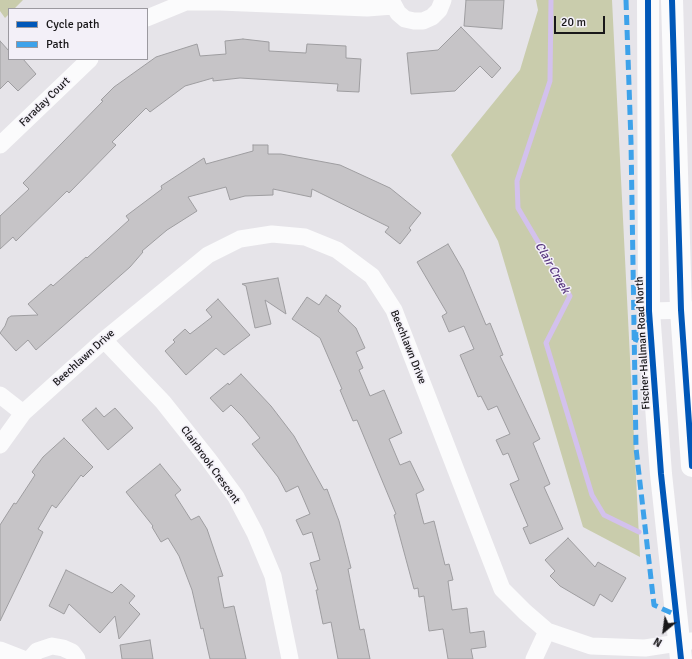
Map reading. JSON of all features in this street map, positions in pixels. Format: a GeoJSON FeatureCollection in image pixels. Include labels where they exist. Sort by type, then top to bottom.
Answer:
{"type":"FeatureCollection","features":[{"type":"Feature","properties":{"kind":"main road","name":"Fischer-Hallman Road North"},"geometry":{"type":"LineString","coordinates":[[648,0],[649,311],[661,474],[684,647]]}},
{"type":"Feature","properties":{"kind":"main road"},"geometry":{"type":"LineString","coordinates":[[672,0],[692,466]]}},
{"type":"Feature","properties":{"kind":"street"},"geometry":{"type":"LineString","coordinates":[[148,18],[186,2],[367,8],[392,3],[398,13],[405,19],[423,21],[432,17],[439,10],[443,0]]}},
{"type":"Feature","properties":{"kind":"street","name":"Faraday Court"},"geometry":{"type":"LineString","coordinates":[[0,145],[89,60]]}},
{"type":"Feature","properties":{"kind":"street","name":"Beechlawn Drive"},"geometry":{"type":"LineString","coordinates":[[0,445],[23,413],[104,340],[197,262],[240,239],[272,234],[305,237],[337,250],[372,276],[394,310],[502,589],[524,612],[548,630],[591,646],[645,648],[684,647]]}},
{"type":"Feature","properties":{"kind":"street"},"geometry":{"type":"LineString","coordinates":[[649,311],[686,310]]}},
{"type":"Feature","properties":{"kind":"street","name":"Clairbrook Crescent"},"geometry":{"type":"LineString","coordinates":[[104,340],[163,402],[236,497],[255,533],[273,576],[290,659]]}},
{"type":"Feature","properties":{"kind":"street"},"geometry":{"type":"LineString","coordinates":[[0,395],[23,413]]}},
{"type":"Feature","properties":{"kind":"street"},"geometry":{"type":"LineString","coordinates":[[534,659],[548,630]]}},
{"type":"Feature","properties":{"kind":"street"},"geometry":{"type":"LineString","coordinates":[[30,659],[37,651],[52,646],[72,652],[77,659]]}},
{"type":"Feature","properties":{"kind":"street"},"geometry":{"type":"LineString","coordinates":[[0,650],[23,659]]}},
{"type":"Feature","properties":{"kind":"green space"},"geometry":{"type":"Polygon","coordinates":[[[0,0],[23,0],[15,8],[8,8],[8,15],[5,18],[0,11],[0,0]]]}},
{"type":"Feature","properties":{"kind":"green space"},"geometry":{"type":"Polygon","coordinates":[[[536,0],[612,0],[640,557],[583,527],[498,241],[451,155],[520,70],[538,10],[536,0]]]}},
{"type":"Feature","properties":{"kind":"building"},"geometry":{"type":"Polygon","coordinates":[[[466,0],[504,0],[502,29],[464,26],[466,0]]]}},
{"type":"Feature","properties":{"kind":"building"},"geometry":{"type":"Polygon","coordinates":[[[461,27],[501,68],[492,78],[480,66],[455,91],[411,94],[407,53],[438,50],[461,27]]]}},
{"type":"Feature","properties":{"kind":"building"},"geometry":{"type":"Polygon","coordinates":[[[243,39],[269,42],[269,51],[306,53],[307,44],[346,46],[346,58],[361,59],[359,92],[337,91],[338,84],[240,78],[213,81],[213,78],[185,86],[150,112],[146,108],[112,142],[116,145],[69,193],[67,191],[16,241],[13,237],[0,249],[0,216],[29,189],[23,183],[103,101],[101,100],[114,87],[156,57],[197,44],[200,56],[226,54],[225,41],[243,39]]]}},
{"type":"Feature","properties":{"kind":"building"},"geometry":{"type":"Polygon","coordinates":[[[0,41],[8,50],[8,60],[24,60],[36,74],[18,91],[8,81],[0,89],[0,41]]]}},
{"type":"Feature","properties":{"kind":"building"},"geometry":{"type":"Polygon","coordinates":[[[253,145],[268,145],[268,154],[281,154],[340,165],[390,188],[421,213],[409,228],[411,230],[400,244],[385,232],[389,227],[312,189],[311,197],[273,189],[273,195],[245,196],[230,200],[226,187],[188,197],[197,211],[167,230],[142,251],[143,252],[130,267],[36,350],[28,340],[16,351],[0,333],[8,318],[11,316],[38,315],[28,304],[51,284],[53,286],[86,257],[87,258],[129,220],[126,216],[162,189],[161,186],[204,158],[206,164],[253,151],[253,145]]]}},
{"type":"Feature","properties":{"kind":"building"},"geometry":{"type":"Polygon","coordinates":[[[448,244],[463,270],[486,325],[490,323],[503,355],[500,356],[540,439],[533,443],[550,484],[544,487],[563,529],[530,544],[523,528],[528,526],[510,484],[519,480],[508,453],[503,455],[496,440],[510,434],[497,406],[488,410],[481,396],[478,397],[460,355],[474,349],[464,326],[449,332],[442,316],[447,313],[417,262],[448,244]]]}},
{"type":"Feature","properties":{"kind":"building"},"geometry":{"type":"Polygon","coordinates":[[[278,278],[286,314],[265,300],[271,324],[255,328],[246,286],[242,284],[278,278]]]}},
{"type":"Feature","properties":{"kind":"building"},"geometry":{"type":"Polygon","coordinates":[[[326,295],[341,306],[338,311],[356,328],[365,348],[356,352],[363,368],[359,370],[370,396],[384,390],[402,433],[389,439],[400,465],[410,461],[424,490],[416,494],[424,524],[434,521],[445,565],[449,564],[453,580],[448,581],[452,610],[467,608],[470,633],[484,631],[486,647],[471,649],[473,659],[448,659],[443,629],[429,631],[424,596],[419,597],[418,588],[414,589],[394,515],[396,514],[357,420],[353,421],[340,390],[342,389],[320,338],[292,319],[307,297],[319,305],[326,295]]]}},
{"type":"Feature","properties":{"kind":"building"},"geometry":{"type":"Polygon","coordinates":[[[218,299],[250,335],[224,355],[216,348],[186,375],[165,351],[175,342],[173,340],[185,329],[190,334],[212,317],[206,310],[218,299]]]}},
{"type":"Feature","properties":{"kind":"building"},"geometry":{"type":"Polygon","coordinates":[[[241,374],[271,406],[294,436],[324,490],[327,489],[339,521],[351,568],[348,569],[360,630],[364,629],[370,659],[338,659],[331,622],[323,624],[316,590],[318,590],[310,563],[320,560],[312,532],[303,535],[296,520],[310,514],[298,486],[286,492],[278,477],[252,444],[260,438],[231,405],[223,412],[210,398],[228,383],[229,385],[241,374]]]}},
{"type":"Feature","properties":{"kind":"building"},"geometry":{"type":"Polygon","coordinates":[[[96,408],[104,417],[115,408],[133,428],[108,450],[82,420],[96,408]]]}},
{"type":"Feature","properties":{"kind":"building"},"geometry":{"type":"Polygon","coordinates":[[[64,438],[93,467],[83,477],[81,475],[56,508],[52,505],[38,529],[43,532],[0,621],[0,525],[35,475],[32,472],[43,457],[64,438]]]}},
{"type":"Feature","properties":{"kind":"building"},"geometry":{"type":"Polygon","coordinates":[[[160,464],[181,490],[175,495],[191,520],[199,516],[207,529],[223,576],[218,577],[224,608],[234,606],[246,659],[210,659],[192,590],[179,556],[168,538],[161,542],[152,527],[153,526],[126,492],[160,464]]]}},
{"type":"Feature","properties":{"kind":"building"},"geometry":{"type":"Polygon","coordinates":[[[568,538],[595,567],[598,562],[626,578],[612,602],[600,594],[594,606],[560,586],[550,576],[555,571],[545,560],[568,538]]]}},
{"type":"Feature","properties":{"kind":"building"},"geometry":{"type":"Polygon","coordinates":[[[66,570],[112,593],[121,584],[135,596],[129,603],[140,614],[119,639],[115,616],[100,633],[69,604],[64,614],[49,606],[66,570]]]}},
{"type":"Feature","properties":{"kind":"building"},"geometry":{"type":"Polygon","coordinates":[[[150,640],[153,659],[122,659],[120,645],[150,640]]]}},
{"type":"Feature","properties":{"kind":"waterway","name":"Clair Creek"},"geometry":{"type":"LineString","coordinates":[[551,0],[550,81],[517,181],[518,208],[570,296],[546,343],[592,495],[604,515],[639,532]]}},
{"type":"Feature","properties":{"kind":"marked path"},"geometry":{"type":"LineString","coordinates":[[626,0],[631,142],[636,448],[654,605],[676,615]]}},
{"type":"Feature","properties":{"kind":"marked path"},"geometry":{"type":"LineString","coordinates":[[635,342],[647,315]]}},
{"type":"Feature","properties":{"kind":"cycle path"},"geometry":{"type":"LineString","coordinates":[[648,0],[649,311],[661,474],[681,659]]}},
{"type":"Feature","properties":{"kind":"cycle path"},"geometry":{"type":"LineString","coordinates":[[672,0],[681,310],[692,466]]}}]}
